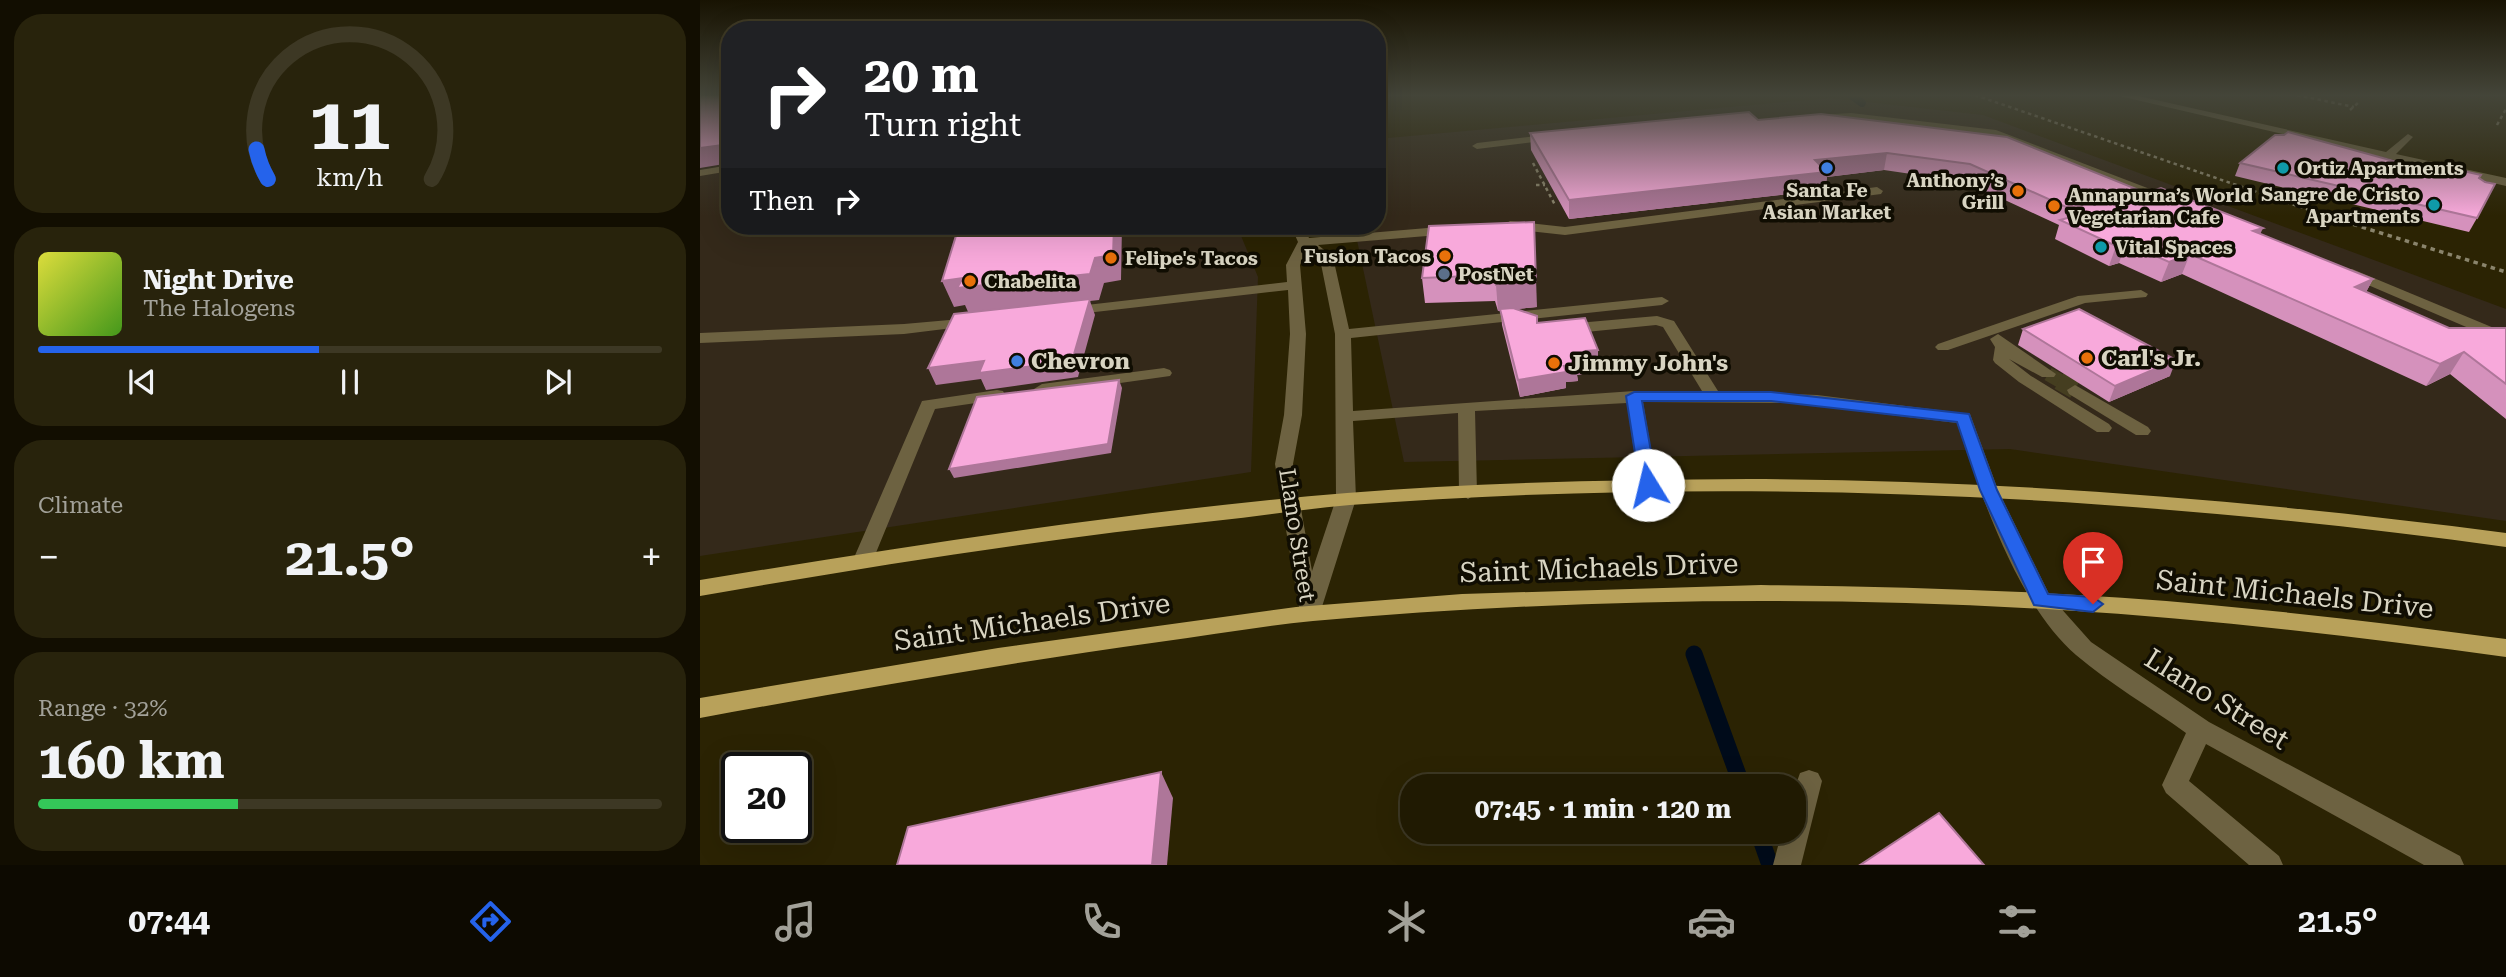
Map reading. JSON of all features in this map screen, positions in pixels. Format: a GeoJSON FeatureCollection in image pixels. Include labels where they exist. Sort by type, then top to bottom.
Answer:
{"type":"FeatureCollection","features":[{"type":"Feature","properties":{"kind":"main road"},"geometry":{"type":"LineString","coordinates":[[700,588],[863,560],[1140,522],[1346,499],[1648,485],[1989,490],[2180,502],[2367,521],[2506,540]]}},
{"type":"Feature","properties":{"kind":"main road","name":"Saint Michaels Drive"},"geometry":{"type":"LineString","coordinates":[[700,708],[917,668],[1309,613],[1583,597],[1807,592],[2041,600],[2289,620],[2506,648]]}},
{"type":"Feature","properties":{"kind":"street"},"geometry":{"type":"LineString","coordinates":[[2001,135],[2184,205]]}},
{"type":"Feature","properties":{"kind":"street"},"geometry":{"type":"LineString","coordinates":[[2297,135],[2506,182]]}},
{"type":"Feature","properties":{"kind":"street"},"geometry":{"type":"LineString","coordinates":[[1477,146],[1571,136]]}},
{"type":"Feature","properties":{"kind":"street"},"geometry":{"type":"LineString","coordinates":[[2388,156],[2408,137]]}},
{"type":"Feature","properties":{"kind":"street"},"geometry":{"type":"LineString","coordinates":[[700,173],[721,170]]}},
{"type":"Feature","properties":{"kind":"street"},"geometry":{"type":"LineString","coordinates":[[1500,226],[1565,230],[1877,191]]}},
{"type":"Feature","properties":{"kind":"street"},"geometry":{"type":"LineString","coordinates":[[1386,231],[1461,229]]}},
{"type":"Feature","properties":{"kind":"street","name":"Llano Street"},"geometry":{"type":"LineString","coordinates":[[1301,235],[1293,265],[1298,334],[1293,415],[1284,464],[1309,613]]}},
{"type":"Feature","properties":{"kind":"street","name":"Llano Street"},"geometry":{"type":"LineString","coordinates":[[1302,235],[1326,257],[1343,334],[1346,499],[1309,613]]}},
{"type":"Feature","properties":{"kind":"street"},"geometry":{"type":"LineString","coordinates":[[2334,265],[2506,339]]}},
{"type":"Feature","properties":{"kind":"street"},"geometry":{"type":"LineString","coordinates":[[1051,313],[1295,285]]}},
{"type":"Feature","properties":{"kind":"street"},"geometry":{"type":"LineString","coordinates":[[1943,347],[2083,299],[2141,294]]}},
{"type":"Feature","properties":{"kind":"street"},"geometry":{"type":"LineString","coordinates":[[1343,334],[1662,301]]}},
{"type":"Feature","properties":{"kind":"street"},"geometry":{"type":"LineString","coordinates":[[1511,317],[1554,329],[1657,320],[1669,324],[1713,396]]}},
{"type":"Feature","properties":{"kind":"street"},"geometry":{"type":"LineString","coordinates":[[700,338],[904,329],[984,320]]}},
{"type":"Feature","properties":{"kind":"street"},"geometry":{"type":"LineString","coordinates":[[1993,330],[2003,347],[2048,374]]}},
{"type":"Feature","properties":{"kind":"street"},"geometry":{"type":"LineString","coordinates":[[2003,347],[2001,360],[2025,379],[2103,428]]}},
{"type":"Feature","properties":{"kind":"street"},"geometry":{"type":"LineString","coordinates":[[863,560],[928,405],[1164,373]]}},
{"type":"Feature","properties":{"kind":"street"},"geometry":{"type":"LineString","coordinates":[[2076,390],[2142,431]]}},
{"type":"Feature","properties":{"kind":"street"},"geometry":{"type":"LineString","coordinates":[[1343,417],[1465,406],[1634,396],[1713,396]]}},
{"type":"Feature","properties":{"kind":"street"},"geometry":{"type":"LineString","coordinates":[[1634,396],[1648,485]]}},
{"type":"Feature","properties":{"kind":"street","name":"Llano Street"},"geometry":{"type":"LineString","coordinates":[[1713,396],[1771,397],[1964,418],[1989,490],[2041,600],[2083,648],[2200,729],[2450,865]]}},
{"type":"Feature","properties":{"kind":"street"},"geometry":{"type":"LineString","coordinates":[[1465,406],[1468,493]]}},
{"type":"Feature","properties":{"kind":"street"},"geometry":{"type":"LineString","coordinates":[[2200,729],[2175,785],[2269,865]]}},
{"type":"Feature","properties":{"kind":"street"},"geometry":{"type":"LineString","coordinates":[[1787,865],[1810,781]]}},
{"type":"Feature","properties":{"kind":"path"},"geometry":{"type":"LineString","coordinates":[[2092,135],[2317,213],[2506,272]]}},
{"type":"Feature","properties":{"kind":"path"},"geometry":{"type":"LineString","coordinates":[[1532,162],[1559,212]]}},
{"type":"Feature","properties":{"kind":"path"},"geometry":{"type":"LineString","coordinates":[[1530,174],[1539,173]]}},
{"type":"Feature","properties":{"kind":"path"},"geometry":{"type":"LineString","coordinates":[[1536,186],[1545,185]]}},
{"type":"Feature","properties":{"kind":"shaded area"},"geometry":{"type":"Polygon","coordinates":[[[700,135],[721,135],[721,235],[1241,235],[1258,277],[1251,472],[700,556],[700,135]]]}},
{"type":"Feature","properties":{"kind":"shaded area"},"geometry":{"type":"Polygon","coordinates":[[[1417,135],[2038,135],[2506,309],[2506,521],[2010,449],[1404,462],[1356,235],[1386,235],[1386,138],[1417,135]]]}},
{"type":"Feature","properties":{"kind":"building"},"geometry":{"type":"Polygon","coordinates":[[[700,135],[721,135],[721,145],[700,148],[700,135]]]}},
{"type":"Feature","properties":{"kind":"building"},"geometry":{"type":"Polygon","coordinates":[[[1531,135],[2007,137],[2146,193],[2161,188],[2263,228],[2253,231],[2373,279],[2355,287],[2449,328],[2506,328],[2506,384],[2464,352],[2440,364],[2190,254],[2169,262],[2126,243],[2116,246],[2060,220],[2082,214],[1970,164],[1887,153],[1815,160],[1827,172],[1569,200],[1531,135]]]}},
{"type":"Feature","properties":{"kind":"building"},"geometry":{"type":"Polygon","coordinates":[[[2275,135],[2300,135],[2401,163],[2429,169],[2432,164],[2481,175],[2479,178],[2485,182],[2495,184],[2477,218],[2240,163],[2275,135]]]}},
{"type":"Feature","properties":{"kind":"building"},"geometry":{"type":"Polygon","coordinates":[[[1534,222],[1536,281],[1496,285],[1494,275],[1422,278],[1429,226],[1534,222]]]}},
{"type":"Feature","properties":{"kind":"building"},"geometry":{"type":"Polygon","coordinates":[[[956,235],[1114,235],[1113,255],[1095,258],[1090,274],[957,288],[963,278],[942,281],[956,235]]]}},
{"type":"Feature","properties":{"kind":"building"},"geometry":{"type":"Polygon","coordinates":[[[1090,299],[1072,361],[979,373],[984,361],[928,368],[954,314],[1090,299]]]}},
{"type":"Feature","properties":{"kind":"building"},"geometry":{"type":"Polygon","coordinates":[[[1513,308],[1537,316],[1537,323],[1585,318],[1598,350],[1586,351],[1588,357],[1575,359],[1577,365],[1564,366],[1566,372],[1518,380],[1500,309],[1513,308]]]}},
{"type":"Feature","properties":{"kind":"building"},"geometry":{"type":"Polygon","coordinates":[[[2079,309],[2176,360],[2115,386],[2023,329],[2079,309]]]}},
{"type":"Feature","properties":{"kind":"building"},"geometry":{"type":"Polygon","coordinates":[[[1119,380],[1108,444],[949,469],[977,397],[1119,380]]]}},
{"type":"Feature","properties":{"kind":"building"},"geometry":{"type":"Polygon","coordinates":[[[1161,772],[1152,865],[897,865],[908,827],[1161,772]]]}},
{"type":"Feature","properties":{"kind":"building"},"geometry":{"type":"Polygon","coordinates":[[[1939,813],[1984,865],[1860,865],[1939,813]]]}},
{"type":"Feature","properties":{"kind":"waterway"},"geometry":{"type":"LineString","coordinates":[[1694,654],[1738,774]]}},
{"type":"Feature","properties":{"kind":"waterway"},"geometry":{"type":"LineString","coordinates":[[1763,844],[1770,865]]}},
{"type":"Feature","properties":{"kind":"tunnel"},"geometry":{"type":"LineString","coordinates":[[2048,374],[2062,382]]}},
{"type":"Feature","properties":{"kind":"tunnel"},"geometry":{"type":"LineString","coordinates":[[2059,381],[2075,390]]}},
{"type":"Feature","properties":{"kind":"place","name":"Santa Fe Asian Market"},"geometry":{"type":"Point","coordinates":[1827,168]}},
{"type":"Feature","properties":{"kind":"place","name":"Ortiz Apartments"},"geometry":{"type":"Point","coordinates":[2283,168]}},
{"type":"Feature","properties":{"kind":"place","name":"Anthony’s Grill"},"geometry":{"type":"Point","coordinates":[2018,191]}},
{"type":"Feature","properties":{"kind":"place","name":"Sangre de Cristo Apartments"},"geometry":{"type":"Point","coordinates":[2434,205]}},
{"type":"Feature","properties":{"kind":"place","name":"Annapurna’s World Vegetarian Cafe"},"geometry":{"type":"Point","coordinates":[2054,206]}},
{"type":"Feature","properties":{"kind":"place","name":"Vital Spaces"},"geometry":{"type":"Point","coordinates":[2101,247]}},
{"type":"Feature","properties":{"kind":"place","name":"Fusion Tacos"},"geometry":{"type":"Point","coordinates":[1445,256]}},
{"type":"Feature","properties":{"kind":"place","name":"Felipe's Tacos"},"geometry":{"type":"Point","coordinates":[1111,258]}},
{"type":"Feature","properties":{"kind":"place","name":"PostNet"},"geometry":{"type":"Point","coordinates":[1444,274]}},
{"type":"Feature","properties":{"kind":"place","name":"Chabelita"},"geometry":{"type":"Point","coordinates":[970,281]}},
{"type":"Feature","properties":{"kind":"place","name":"Carl's Jr."},"geometry":{"type":"Point","coordinates":[2087,358]}},
{"type":"Feature","properties":{"kind":"place","name":"Chevron"},"geometry":{"type":"Point","coordinates":[1017,361]}},
{"type":"Feature","properties":{"kind":"place","name":"Jimmy John's"},"geometry":{"type":"Point","coordinates":[1554,363]}},
{"type":"Feature","properties":{"kind":"route"},"geometry":{"type":"LineString","coordinates":[[1648,485],[1634,396],[1771,397],[1964,418],[1989,490],[2041,600],[2093,604]]}}]}
